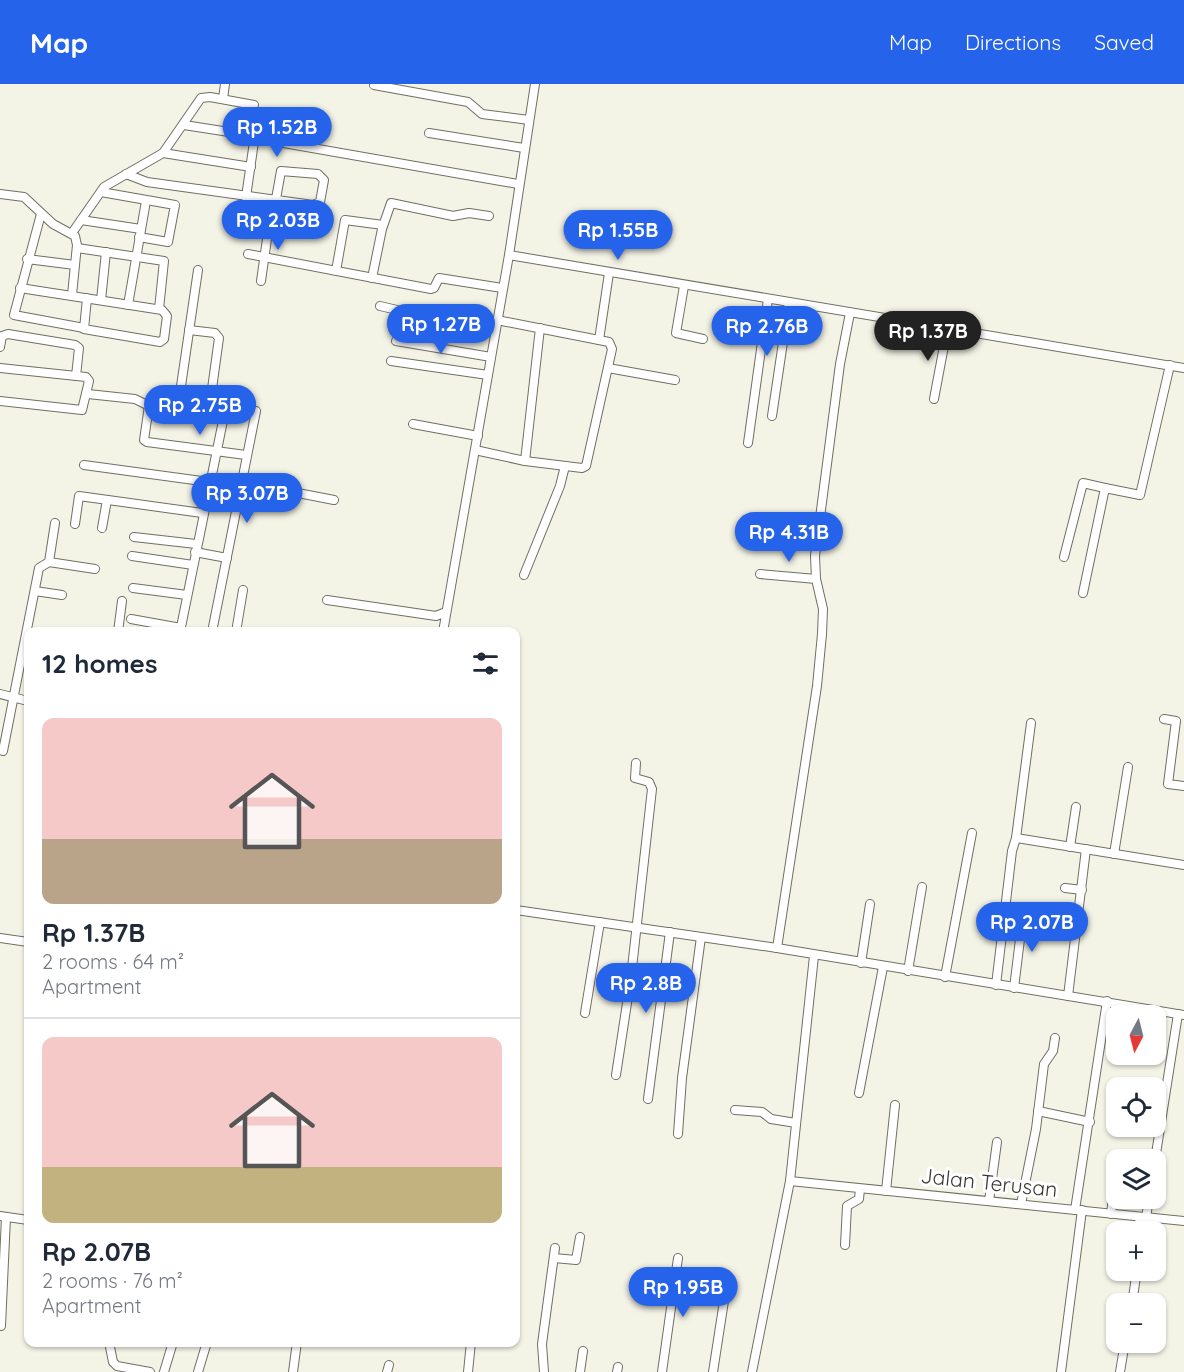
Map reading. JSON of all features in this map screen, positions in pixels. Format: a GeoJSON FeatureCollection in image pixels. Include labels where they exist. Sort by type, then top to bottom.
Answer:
{"type":"FeatureCollection","features":[{"type":"Feature","properties":{"kind":"street"},"geometry":{"type":"LineString","coordinates":[[223,99],[225,84]]}},
{"type":"Feature","properties":{"kind":"street"},"geometry":{"type":"LineString","coordinates":[[444,627],[509,255],[534,84]]}},
{"type":"Feature","properties":{"kind":"street"},"geometry":{"type":"LineString","coordinates":[[374,85],[468,102],[482,114],[529,120]]}},
{"type":"Feature","properties":{"kind":"street"},"geometry":{"type":"LineString","coordinates":[[72,233],[101,192],[112,182],[163,153],[201,98],[223,99],[254,105]]}},
{"type":"Feature","properties":{"kind":"street"},"geometry":{"type":"LineString","coordinates":[[246,197],[257,121]]}},
{"type":"Feature","properties":{"kind":"street"},"geometry":{"type":"LineString","coordinates":[[184,125],[255,136]]}},
{"type":"Feature","properties":{"kind":"street"},"geometry":{"type":"LineString","coordinates":[[429,133],[524,148]]}},
{"type":"Feature","properties":{"kind":"street"},"geometry":{"type":"LineString","coordinates":[[278,142],[518,184]]}},
{"type":"Feature","properties":{"kind":"street"},"geometry":{"type":"LineString","coordinates":[[163,153],[250,167]]}},
{"type":"Feature","properties":{"kind":"street"},"geometry":{"type":"LineString","coordinates":[[126,174],[137,180],[246,197],[317,204],[324,180],[318,174],[285,170],[279,174],[276,199]]}},
{"type":"Feature","properties":{"kind":"street"},"geometry":{"type":"LineString","coordinates":[[81,220],[140,233],[168,242],[175,207],[171,204],[101,192]]}},
{"type":"Feature","properties":{"kind":"street"},"geometry":{"type":"LineString","coordinates":[[0,194],[24,197],[53,224],[72,233],[77,240],[72,295]]}},
{"type":"Feature","properties":{"kind":"street"},"geometry":{"type":"LineString","coordinates":[[128,305],[146,201]]}},
{"type":"Feature","properties":{"kind":"street"},"geometry":{"type":"LineString","coordinates":[[372,278],[383,225],[392,203],[453,216],[469,213],[489,216]]}},
{"type":"Feature","properties":{"kind":"street"},"geometry":{"type":"LineString","coordinates":[[20,288],[159,309],[167,316],[164,339],[161,342],[16,318],[14,315],[20,288],[41,214]]}},
{"type":"Feature","properties":{"kind":"street"},"geometry":{"type":"LineString","coordinates":[[261,281],[270,218]]}},
{"type":"Feature","properties":{"kind":"street"},"geometry":{"type":"LineString","coordinates":[[336,271],[345,220],[383,225]]}},
{"type":"Feature","properties":{"kind":"street"},"geometry":{"type":"LineString","coordinates":[[77,248],[165,261],[159,309]]}},
{"type":"Feature","properties":{"kind":"street"},"geometry":{"type":"LineString","coordinates":[[101,300],[106,252]]}},
{"type":"Feature","properties":{"kind":"street"},"geometry":{"type":"LineString","coordinates":[[248,254],[432,289],[439,278],[502,288]]}},
{"type":"Feature","properties":{"kind":"street"},"geometry":{"type":"LineString","coordinates":[[509,255],[1184,368]]}},
{"type":"Feature","properties":{"kind":"street"},"geometry":{"type":"LineString","coordinates":[[27,259],[75,265]]}},
{"type":"Feature","properties":{"kind":"street"},"geometry":{"type":"LineString","coordinates":[[182,627],[202,513],[224,420],[226,399],[186,392],[182,389],[198,270]]}},
{"type":"Feature","properties":{"kind":"street"},"geometry":{"type":"LineString","coordinates":[[599,339],[609,273]]}},
{"type":"Feature","properties":{"kind":"street"},"geometry":{"type":"LineString","coordinates":[[684,286],[676,333],[703,339]]}},
{"type":"Feature","properties":{"kind":"street"},"geometry":{"type":"LineString","coordinates":[[84,328],[87,298]]}},
{"type":"Feature","properties":{"kind":"street"},"geometry":{"type":"LineString","coordinates":[[748,443],[768,299]]}},
{"type":"Feature","properties":{"kind":"street"},"geometry":{"type":"LineString","coordinates":[[772,416],[789,302]]}},
{"type":"Feature","properties":{"kind":"street"},"geometry":{"type":"LineString","coordinates":[[380,306],[423,316],[540,328],[599,339],[612,345],[587,464],[582,468],[525,461],[475,450]]}},
{"type":"Feature","properties":{"kind":"street"},"geometry":{"type":"LineString","coordinates":[[777,948],[816,690],[823,614],[816,579],[818,533],[840,364],[850,313]]}},
{"type":"Feature","properties":{"kind":"street"},"geometry":{"type":"LineString","coordinates":[[525,461],[540,328]]}},
{"type":"Feature","properties":{"kind":"street"},"geometry":{"type":"LineString","coordinates":[[189,330],[215,333],[219,338],[211,396]]}},
{"type":"Feature","properties":{"kind":"street"},"geometry":{"type":"LineString","coordinates":[[934,399],[947,330]]}},
{"type":"Feature","properties":{"kind":"street"},"geometry":{"type":"LineString","coordinates":[[0,347],[2,336],[8,334],[75,345],[79,348],[76,376]]}},
{"type":"Feature","properties":{"kind":"street"},"geometry":{"type":"LineString","coordinates":[[396,341],[491,357]]}},
{"type":"Feature","properties":{"kind":"street"},"geometry":{"type":"LineString","coordinates":[[391,361],[488,375]]}},
{"type":"Feature","properties":{"kind":"street"},"geometry":{"type":"LineString","coordinates":[[1064,557],[1083,483],[1140,495],[1170,365]]}},
{"type":"Feature","properties":{"kind":"street"},"geometry":{"type":"LineString","coordinates":[[0,368],[88,378],[84,409],[79,411],[0,401]]}},
{"type":"Feature","properties":{"kind":"street"},"geometry":{"type":"LineString","coordinates":[[608,368],[675,380]]}},
{"type":"Feature","properties":{"kind":"street"},"geometry":{"type":"LineString","coordinates":[[87,394],[135,399],[149,406],[224,420]]}},
{"type":"Feature","properties":{"kind":"street"},"geometry":{"type":"LineString","coordinates":[[149,406],[146,442],[246,455]]}},
{"type":"Feature","properties":{"kind":"street"},"geometry":{"type":"LineString","coordinates":[[213,627],[256,411]]}},
{"type":"Feature","properties":{"kind":"street"},"geometry":{"type":"LineString","coordinates":[[413,424],[478,436]]}},
{"type":"Feature","properties":{"kind":"street"},"geometry":{"type":"LineString","coordinates":[[84,465],[209,482]]}},
{"type":"Feature","properties":{"kind":"street"},"geometry":{"type":"LineString","coordinates":[[524,575],[560,486],[565,466]]}},
{"type":"Feature","properties":{"kind":"street"},"geometry":{"type":"LineString","coordinates":[[241,482],[334,500]]}},
{"type":"Feature","properties":{"kind":"street"},"geometry":{"type":"LineString","coordinates":[[1083,593],[1105,488]]}},
{"type":"Feature","properties":{"kind":"street"},"geometry":{"type":"LineString","coordinates":[[75,524],[79,496],[202,513]]}},
{"type":"Feature","properties":{"kind":"street"},"geometry":{"type":"LineString","coordinates":[[102,528],[107,500]]}},
{"type":"Feature","properties":{"kind":"street"},"geometry":{"type":"LineString","coordinates":[[49,562],[56,523]]}},
{"type":"Feature","properties":{"kind":"street"},"geometry":{"type":"LineString","coordinates":[[134,537],[196,548],[227,558]]}},
{"type":"Feature","properties":{"kind":"street"},"geometry":{"type":"LineString","coordinates":[[132,556],[193,565]]}},
{"type":"Feature","properties":{"kind":"street"},"geometry":{"type":"LineString","coordinates":[[28,627],[39,568],[49,562],[94,568]]}},
{"type":"Feature","properties":{"kind":"street"},"geometry":{"type":"LineString","coordinates":[[760,573],[816,579]]}},
{"type":"Feature","properties":{"kind":"street"},"geometry":{"type":"LineString","coordinates":[[133,588],[187,595]]}},
{"type":"Feature","properties":{"kind":"street"},"geometry":{"type":"LineString","coordinates":[[238,627],[243,590]]}},
{"type":"Feature","properties":{"kind":"street"},"geometry":{"type":"LineString","coordinates":[[35,591],[62,595]]}},
{"type":"Feature","properties":{"kind":"street"},"geometry":{"type":"LineString","coordinates":[[327,600],[436,616],[446,612]]}},
{"type":"Feature","properties":{"kind":"street"},"geometry":{"type":"LineString","coordinates":[[119,627],[122,601]]}},
{"type":"Feature","properties":{"kind":"street"},"geometry":{"type":"LineString","coordinates":[[131,619],[167,627]]}},
{"type":"Feature","properties":{"kind":"street"},"geometry":{"type":"LineString","coordinates":[[3,751],[24,647]]}},
{"type":"Feature","properties":{"kind":"street"},"geometry":{"type":"LineString","coordinates":[[0,694],[24,700]]}},
{"type":"Feature","properties":{"kind":"street"},"geometry":{"type":"LineString","coordinates":[[1164,719],[1176,721],[1168,784],[1184,786]]}},
{"type":"Feature","properties":{"kind":"street"},"geometry":{"type":"LineString","coordinates":[[996,985],[1012,851],[1016,838],[1031,723]]}},
{"type":"Feature","properties":{"kind":"street"},"geometry":{"type":"LineString","coordinates":[[616,1074],[637,927],[652,789],[649,782],[635,778],[636,763]]}},
{"type":"Feature","properties":{"kind":"street"},"geometry":{"type":"LineString","coordinates":[[1114,854],[1128,767]]}},
{"type":"Feature","properties":{"kind":"street"},"geometry":{"type":"LineString","coordinates":[[1070,847],[1076,807]]}},
{"type":"Feature","properties":{"kind":"street"},"geometry":{"type":"LineString","coordinates":[[945,977],[972,832]]}},
{"type":"Feature","properties":{"kind":"street"},"geometry":{"type":"LineString","coordinates":[[1016,838],[1184,865]]}},
{"type":"Feature","properties":{"kind":"street"},"geometry":{"type":"LineString","coordinates":[[1068,996],[1086,849]]}},
{"type":"Feature","properties":{"kind":"street"},"geometry":{"type":"LineString","coordinates":[[908,971],[922,886]]}},
{"type":"Feature","properties":{"kind":"street"},"geometry":{"type":"LineString","coordinates":[[1065,888],[1082,890]]}},
{"type":"Feature","properties":{"kind":"street"},"geometry":{"type":"LineString","coordinates":[[861,963],[870,904]]}},
{"type":"Feature","properties":{"kind":"street"},"geometry":{"type":"LineString","coordinates":[[520,911],[777,948],[814,956],[1181,1014],[1157,1149]]}},
{"type":"Feature","properties":{"kind":"street"},"geometry":{"type":"LineString","coordinates":[[1014,988],[1023,915]]}},
{"type":"Feature","properties":{"kind":"street"},"geometry":{"type":"LineString","coordinates":[[585,1013],[600,922]]}},
{"type":"Feature","properties":{"kind":"street"},"geometry":{"type":"LineString","coordinates":[[648,1100],[670,932]]}},
{"type":"Feature","properties":{"kind":"street"},"geometry":{"type":"LineString","coordinates":[[678,1134],[682,1078],[701,937]]}},
{"type":"Feature","properties":{"kind":"street"},"geometry":{"type":"LineString","coordinates":[[0,938],[24,941]]}},
{"type":"Feature","properties":{"kind":"street"},"geometry":{"type":"LineString","coordinates":[[752,1372],[790,1182],[814,956]]}},
{"type":"Feature","properties":{"kind":"street"},"geometry":{"type":"LineString","coordinates":[[859,1093],[883,967]]}},
{"type":"Feature","properties":{"kind":"street"},"geometry":{"type":"LineString","coordinates":[[1061,1372],[1071,1316],[1079,1210],[1107,1001]]}},
{"type":"Feature","properties":{"kind":"street"},"geometry":{"type":"LineString","coordinates":[[1021,1204],[1044,1064],[1053,1051],[1055,1038]]}},
{"type":"Feature","properties":{"kind":"street"},"geometry":{"type":"LineString","coordinates":[[886,1191],[896,1106]]}},
{"type":"Feature","properties":{"kind":"street"},"geometry":{"type":"LineString","coordinates":[[735,1110],[762,1112],[771,1119],[796,1123]]}},
{"type":"Feature","properties":{"kind":"street"},"geometry":{"type":"LineString","coordinates":[[1038,1111],[1090,1122]]}},
{"type":"Feature","properties":{"kind":"street"},"geometry":{"type":"LineString","coordinates":[[988,1201],[997,1142]]}},
{"type":"Feature","properties":{"kind":"street","name":"Jalan Terusan"},"geometry":{"type":"LineString","coordinates":[[790,1182],[1184,1221]]}},
{"type":"Feature","properties":{"kind":"street"},"geometry":{"type":"LineString","coordinates":[[845,1245],[847,1206],[859,1199],[860,1189]]}},
{"type":"Feature","properties":{"kind":"street"},"geometry":{"type":"LineString","coordinates":[[1111,1214],[1112,1209]]}},
{"type":"Feature","properties":{"kind":"street"},"geometry":{"type":"LineString","coordinates":[[1142,1221],[1146,1209]]}},
{"type":"Feature","properties":{"kind":"street"},"geometry":{"type":"LineString","coordinates":[[1,1326],[3,1216],[24,1219]]}},
{"type":"Feature","properties":{"kind":"street"},"geometry":{"type":"LineString","coordinates":[[554,1258],[576,1260],[580,1237]]}},
{"type":"Feature","properties":{"kind":"street"},"geometry":{"type":"LineString","coordinates":[[544,1372],[542,1344],[555,1248]]}},
{"type":"Feature","properties":{"kind":"street"},"geometry":{"type":"LineString","coordinates":[[662,1372],[678,1258]]}},
{"type":"Feature","properties":{"kind":"street"},"geometry":{"type":"LineString","coordinates":[[713,1372],[726,1288]]}},
{"type":"Feature","properties":{"kind":"street"},"geometry":{"type":"LineString","coordinates":[[111,1347],[113,1362],[117,1366],[150,1372]]}},
{"type":"Feature","properties":{"kind":"street"},"geometry":{"type":"LineString","coordinates":[[164,1372],[172,1347]]}},
{"type":"Feature","properties":{"kind":"street"},"geometry":{"type":"LineString","coordinates":[[198,1372],[206,1347]]}},
{"type":"Feature","properties":{"kind":"street"},"geometry":{"type":"LineString","coordinates":[[293,1372],[296,1347]]}},
{"type":"Feature","properties":{"kind":"street"},"geometry":{"type":"LineString","coordinates":[[468,1372],[470,1347]]}},
{"type":"Feature","properties":{"kind":"street"},"geometry":{"type":"LineString","coordinates":[[580,1372],[583,1351]]}},
{"type":"Feature","properties":{"kind":"street"},"geometry":{"type":"LineString","coordinates":[[1120,1372],[1123,1353]]}}]}
